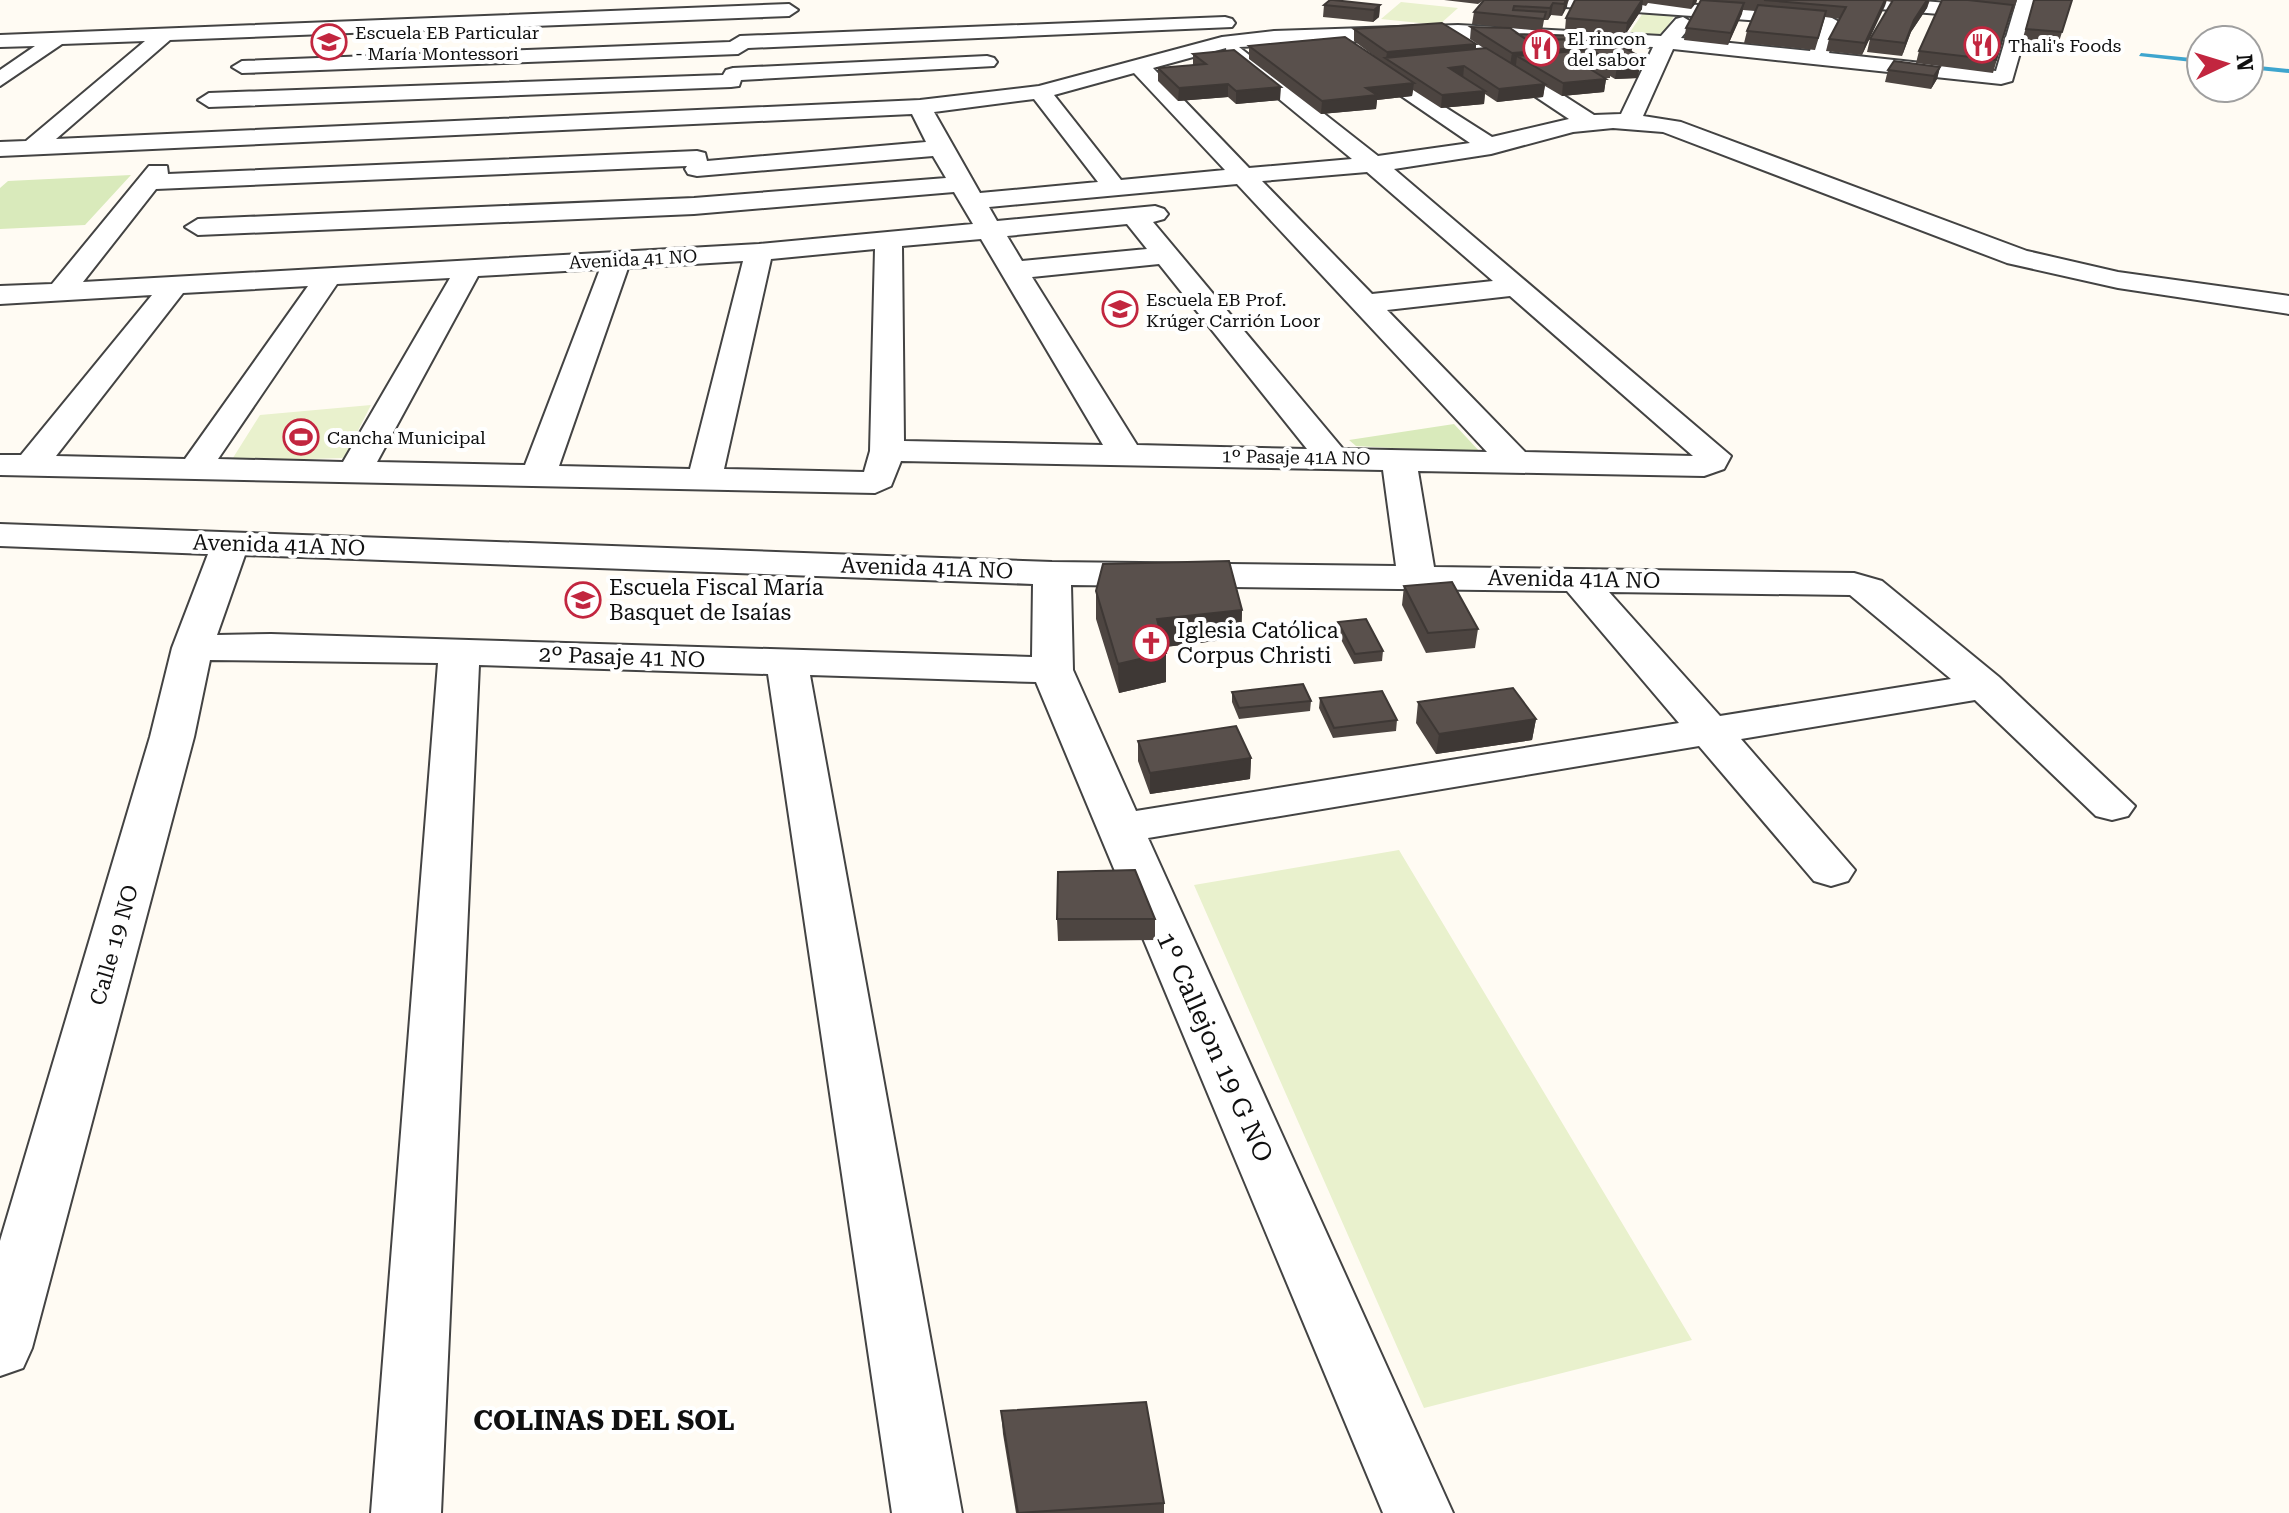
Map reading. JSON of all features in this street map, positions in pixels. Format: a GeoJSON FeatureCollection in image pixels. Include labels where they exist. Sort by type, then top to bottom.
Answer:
{"type":"FeatureCollection","features":[{"type":"Feature","properties":{"kind":"street"},"geometry":{"type":"LineString","coordinates":[[1551,0],[1698,5],[1829,22],[1818,57]]}},
{"type":"Feature","properties":{"kind":"street"},"geometry":{"type":"LineString","coordinates":[[242,67],[1313,19],[1450,31],[1666,42],[1818,57],[1908,60],[2005,77],[2024,8],[1843,0]]}},
{"type":"Feature","properties":{"kind":"street"},"geometry":{"type":"LineString","coordinates":[[1555,35],[1572,2]]}},
{"type":"Feature","properties":{"kind":"street"},"geometry":{"type":"LineString","coordinates":[[1923,30],[1936,3]]}},
{"type":"Feature","properties":{"kind":"street"},"geometry":{"type":"LineString","coordinates":[[1629,121],[1666,42],[1698,5]]}},
{"type":"Feature","properties":{"kind":"street"},"geometry":{"type":"LineString","coordinates":[[0,41],[279,31],[746,6],[807,9]]}},
{"type":"Feature","properties":{"kind":"street"},"geometry":{"type":"LineString","coordinates":[[687,256],[697,164],[712,116],[732,78],[746,6]]}},
{"type":"Feature","properties":{"kind":"street"},"geometry":{"type":"LineString","coordinates":[[33,147],[174,34],[217,12]]}},
{"type":"Feature","properties":{"kind":"street"},"geometry":{"type":"LineString","coordinates":[[1450,31],[1472,13]]}},
{"type":"Feature","properties":{"kind":"street"},"geometry":{"type":"LineString","coordinates":[[1732,48],[1751,14]]}},
{"type":"Feature","properties":{"kind":"street"},"geometry":{"type":"LineString","coordinates":[[166,142],[279,31]]}},
{"type":"Feature","properties":{"kind":"street"},"geometry":{"type":"LineString","coordinates":[[0,149],[920,107],[1040,92],[1222,43],[1325,34],[1450,31],[1589,122]]}},
{"type":"Feature","properties":{"kind":"street"},"geometry":{"type":"LineString","coordinates":[[1325,34],[1491,147]]}},
{"type":"Feature","properties":{"kind":"street"},"geometry":{"type":"LineString","coordinates":[[2,77],[57,39]]}},
{"type":"Feature","properties":{"kind":"street"},"geometry":{"type":"LineString","coordinates":[[1222,43],[1373,164],[1514,287]]}},
{"type":"Feature","properties":{"kind":"street"},"geometry":{"type":"LineString","coordinates":[[1083,58],[1179,54]]}},
{"type":"Feature","properties":{"kind":"street"},"geometry":{"type":"LineString","coordinates":[[1462,61],[1492,58]]}},
{"type":"Feature","properties":{"kind":"street"},"geometry":{"type":"LineString","coordinates":[[209,100],[732,78],[1004,62]]}},
{"type":"Feature","properties":{"kind":"street"},"geometry":{"type":"LineString","coordinates":[[1139,66],[1517,464]]}},
{"type":"Feature","properties":{"kind":"street"},"geometry":{"type":"LineString","coordinates":[[1374,68],[1403,66]]}},
{"type":"Feature","properties":{"kind":"street"},"geometry":{"type":"LineString","coordinates":[[1040,92],[1115,188]]}},
{"type":"Feature","properties":{"kind":"street"},"geometry":{"type":"LineString","coordinates":[[920,107],[940,148],[994,232],[1125,454]]}},
{"type":"Feature","properties":{"kind":"street"},"geometry":{"type":"LineString","coordinates":[[26,122],[108,118]]}},
{"type":"Feature","properties":{"kind":"street"},"geometry":{"type":"LineString","coordinates":[[198,227],[1115,188],[1467,154],[1589,122],[1629,121],[1673,127],[2045,265],[2155,288],[2289,305]]}},
{"type":"Feature","properties":{"kind":"street"},"geometry":{"type":"LineString","coordinates":[[15,466],[198,227],[276,137]]}},
{"type":"Feature","properties":{"kind":"street"},"geometry":{"type":"LineString","coordinates":[[61,291],[138,177],[239,178],[697,164],[940,148]]}},
{"type":"Feature","properties":{"kind":"street"},"geometry":{"type":"LineString","coordinates":[[1235,204],[1264,200]]}},
{"type":"Feature","properties":{"kind":"street","name":"Avenida 41 NO"},"geometry":{"type":"LineString","coordinates":[[13,294],[61,291],[167,271],[329,276],[759,252],[994,232],[1177,211]]}},
{"type":"Feature","properties":{"kind":"street"},"geometry":{"type":"LineString","coordinates":[[1134,216],[1332,457]]}},
{"type":"Feature","properties":{"kind":"street"},"geometry":{"type":"LineString","coordinates":[[15,466],[875,483],[887,451],[889,241]]}},
{"type":"Feature","properties":{"kind":"street"},"geometry":{"type":"LineString","coordinates":[[704,481],[759,252]]}},
{"type":"Feature","properties":{"kind":"street"},"geometry":{"type":"LineString","coordinates":[[1016,270],[1166,255]]}},
{"type":"Feature","properties":{"kind":"street"},"geometry":{"type":"LineString","coordinates":[[538,477],[617,260]]}},
{"type":"Feature","properties":{"kind":"street"},"geometry":{"type":"LineString","coordinates":[[353,474],[469,268]]}},
{"type":"Feature","properties":{"kind":"street"},"geometry":{"type":"LineString","coordinates":[[193,471],[329,276]]}},
{"type":"Feature","properties":{"kind":"street"},"geometry":{"type":"LineString","coordinates":[[1364,304],[1514,287]]}},
{"type":"Feature","properties":{"kind":"street","name":"1º Pasaje 41A NO"},"geometry":{"type":"LineString","coordinates":[[887,451],[1704,466],[1714,456],[1514,287]]}},
{"type":"Feature","properties":{"kind":"street"},"geometry":{"type":"LineString","coordinates":[[0,320],[13,294]]}},
{"type":"Feature","properties":{"kind":"street"},"geometry":{"type":"LineString","coordinates":[[1399,460],[1416,575]]}},
{"type":"Feature","properties":{"kind":"street","name":"Avenida 41A NO"},"geometry":{"type":"LineString","coordinates":[[0,535],[1052,573],[1416,575],[1854,584],[1868,589],[1984,686]]}},
{"type":"Feature","properties":{"kind":"street","name":"Calle 19 NO"},"geometry":{"type":"LineString","coordinates":[[0,1348],[172,737],[192,648],[231,543]]}},
{"type":"Feature","properties":{"kind":"street","name":"1º Callejon 19 G NO"},"geometry":{"type":"LineString","coordinates":[[1052,573],[1052,670],[1418,1513]]}},
{"type":"Feature","properties":{"kind":"street"},"geometry":{"type":"LineString","coordinates":[[1578,580],[1831,870]]}},
{"type":"Feature","properties":{"kind":"street","name":"2º Pasaje 41 NO"},"geometry":{"type":"LineString","coordinates":[[192,648],[271,646],[1052,670]]}},
{"type":"Feature","properties":{"kind":"street"},"geometry":{"type":"LineString","coordinates":[[406,1513],[459,652]]}},
{"type":"Feature","properties":{"kind":"street"},"geometry":{"type":"LineString","coordinates":[[787,662],[927,1513]]}},
{"type":"Feature","properties":{"kind":"street"},"geometry":{"type":"LineString","coordinates":[[1120,828],[1984,686],[2112,806]]}},
{"type":"Feature","properties":{"kind":"green space"},"geometry":{"type":"Polygon","coordinates":[[[1401,2],[1458,8],[1439,25],[1381,19],[1401,2]]]}},
{"type":"Feature","properties":{"kind":"green space"},"geometry":{"type":"Polygon","coordinates":[[[1645,10],[1676,13],[1660,39],[1628,35],[1645,10]]]}},
{"type":"Feature","properties":{"kind":"green space"},"geometry":{"type":"Polygon","coordinates":[[[131,175],[85,225],[0,229],[0,188],[8,181],[131,175]]]}},
{"type":"Feature","properties":{"kind":"green space","name":"Cancha Municipal"},"geometry":{"type":"Polygon","coordinates":[[[371,405],[344,458],[231,461],[260,415],[371,405]]]}},
{"type":"Feature","properties":{"kind":"green space"},"geometry":{"type":"Polygon","coordinates":[[[1454,424],[1481,453],[1356,446],[1349,440],[1454,424]]]}},
{"type":"Feature","properties":{"kind":"green space"},"geometry":{"type":"Polygon","coordinates":[[[1399,850],[1692,1340],[1424,1408],[1194,885],[1399,850]]]}},
{"type":"Feature","properties":{"kind":"building"},"geometry":{"type":"Polygon","coordinates":[[[1330,0],[1380,5],[1374,10],[1324,5],[1330,0]]]}},
{"type":"Feature","properties":{"kind":"building"},"geometry":{"type":"Polygon","coordinates":[[[1484,0],[1566,0],[1564,4],[1553,3],[1550,8],[1514,6],[1513,10],[1546,12],[1544,19],[1474,12],[1484,0]]]}},
{"type":"Feature","properties":{"kind":"building"},"geometry":{"type":"Polygon","coordinates":[[[1575,0],[1642,0],[1627,23],[1566,18],[1575,0]]]}},
{"type":"Feature","properties":{"kind":"building"},"geometry":{"type":"Polygon","coordinates":[[[1701,0],[1744,3],[1731,33],[1686,28],[1701,0]]]}},
{"type":"Feature","properties":{"kind":"building"},"geometry":{"type":"Polygon","coordinates":[[[1764,0],[1885,0],[1865,43],[1829,39],[1846,7],[1764,0]]]}},
{"type":"Feature","properties":{"kind":"building"},"geometry":{"type":"Polygon","coordinates":[[[1893,0],[1927,0],[1914,20],[1905,43],[1870,39],[1893,0]]]}},
{"type":"Feature","properties":{"kind":"building"},"geometry":{"type":"Polygon","coordinates":[[[1942,0],[2013,5],[1996,60],[1919,51],[1942,0]]]}},
{"type":"Feature","properties":{"kind":"building"},"geometry":{"type":"Polygon","coordinates":[[[2034,0],[2072,0],[2062,32],[2026,29],[2034,0]]]}},
{"type":"Feature","properties":{"kind":"building"},"geometry":{"type":"Polygon","coordinates":[[[1758,5],[1826,11],[1818,38],[1747,31],[1758,5]]]}},
{"type":"Feature","properties":{"kind":"building"},"geometry":{"type":"Polygon","coordinates":[[[1442,23],[1476,44],[1387,52],[1354,29],[1442,23]]]}},
{"type":"Feature","properties":{"kind":"building"},"geometry":{"type":"Polygon","coordinates":[[[1471,27],[1510,28],[1527,40],[1624,38],[1633,44],[1512,53],[1471,27]]]}},
{"type":"Feature","properties":{"kind":"building"},"geometry":{"type":"Polygon","coordinates":[[[1518,34],[1587,36],[1591,39],[1527,40],[1518,34]]]}},
{"type":"Feature","properties":{"kind":"building"},"geometry":{"type":"Polygon","coordinates":[[[1345,37],[1414,83],[1366,88],[1377,95],[1322,101],[1249,46],[1345,37]]]}},
{"type":"Feature","properties":{"kind":"building"},"geometry":{"type":"Polygon","coordinates":[[[1623,47],[1637,55],[1625,56],[1640,65],[1617,67],[1594,51],[1612,65],[1588,65],[1571,57],[1606,79],[1563,83],[1517,56],[1623,47]]]}},
{"type":"Feature","properties":{"kind":"building"},"geometry":{"type":"Polygon","coordinates":[[[1486,48],[1545,84],[1499,89],[1464,66],[1449,68],[1485,91],[1442,95],[1385,58],[1486,48]]]}},
{"type":"Feature","properties":{"kind":"building"},"geometry":{"type":"Polygon","coordinates":[[[1234,50],[1281,87],[1236,91],[1228,84],[1179,88],[1158,68],[1206,64],[1193,54],[1234,50]]]}},
{"type":"Feature","properties":{"kind":"building"},"geometry":{"type":"Polygon","coordinates":[[[1894,61],[1940,67],[1934,76],[1888,70],[1894,61]]]}},
{"type":"Feature","properties":{"kind":"building"},"geometry":{"type":"Polygon","coordinates":[[[1229,561],[1242,610],[1157,619],[1166,653],[1118,664],[1096,591],[1103,564],[1229,561]]]}},
{"type":"Feature","properties":{"kind":"building"},"geometry":{"type":"Polygon","coordinates":[[[1452,582],[1478,629],[1428,633],[1404,586],[1452,582]]]}},
{"type":"Feature","properties":{"kind":"building"},"geometry":{"type":"Polygon","coordinates":[[[1366,619],[1383,651],[1355,654],[1338,622],[1366,619]]]}},
{"type":"Feature","properties":{"kind":"building"},"geometry":{"type":"Polygon","coordinates":[[[1303,684],[1311,701],[1239,708],[1232,692],[1303,684]]]}},
{"type":"Feature","properties":{"kind":"building"},"geometry":{"type":"Polygon","coordinates":[[[1513,688],[1536,719],[1439,734],[1418,702],[1513,688]]]}},
{"type":"Feature","properties":{"kind":"building"},"geometry":{"type":"Polygon","coordinates":[[[1382,691],[1397,720],[1334,728],[1320,698],[1382,691]]]}},
{"type":"Feature","properties":{"kind":"building"},"geometry":{"type":"Polygon","coordinates":[[[1236,726],[1251,758],[1150,773],[1138,741],[1236,726]]]}},
{"type":"Feature","properties":{"kind":"building"},"geometry":{"type":"Polygon","coordinates":[[[1135,870],[1155,919],[1057,919],[1058,872],[1135,870]]]}},
{"type":"Feature","properties":{"kind":"building"},"geometry":{"type":"Polygon","coordinates":[[[1146,1402],[1164,1503],[1018,1513],[1001,1411],[1146,1402]]]}},
{"type":"Feature","properties":{"kind":"waterway"},"geometry":{"type":"LineString","coordinates":[[2141,55],[2185,59]]}},
{"type":"Feature","properties":{"kind":"waterway"},"geometry":{"type":"LineString","coordinates":[[2265,69],[2289,71]]}},
{"type":"Feature","properties":{"kind":"place","name":"Escuela EB Particular - María Montessori"},"geometry":{"type":"Point","coordinates":[329,42]}},
{"type":"Feature","properties":{"kind":"place","name":"Thali's Foods"},"geometry":{"type":"Point","coordinates":[1982,45]}},
{"type":"Feature","properties":{"kind":"place","name":"El rincon del sabor"},"geometry":{"type":"Point","coordinates":[1541,48]}},
{"type":"Feature","properties":{"kind":"place","name":"Escuela EB Prof. Krúger Carrión Loor"},"geometry":{"type":"Point","coordinates":[1120,309]}},
{"type":"Feature","properties":{"kind":"place","name":"Cancha Municipal"},"geometry":{"type":"Point","coordinates":[301,437]}},
{"type":"Feature","properties":{"kind":"place","name":"Escuela Fiscal María Basquet de Isaías"},"geometry":{"type":"Point","coordinates":[583,600]}},
{"type":"Feature","properties":{"kind":"place","name":"Iglesia Católica Corpus Christi"},"geometry":{"type":"Point","coordinates":[1151,643]}},
{"type":"Feature","properties":{"kind":"district","name":"COLINAS DEL SOL"},"geometry":{"type":"Point","coordinates":[604,1420]}}]}
